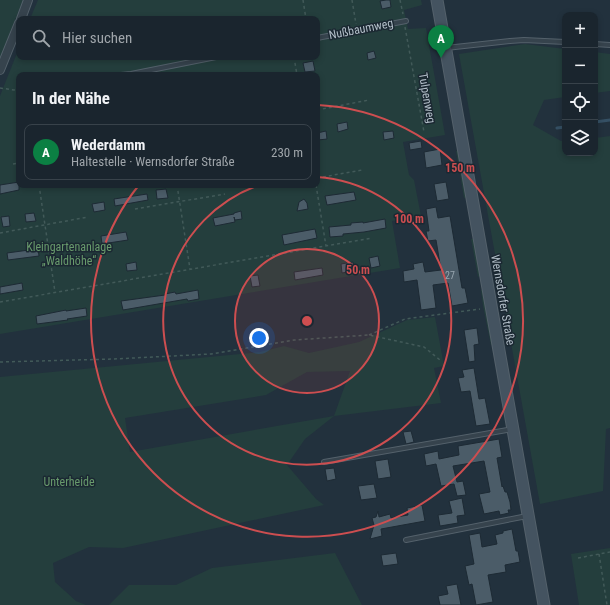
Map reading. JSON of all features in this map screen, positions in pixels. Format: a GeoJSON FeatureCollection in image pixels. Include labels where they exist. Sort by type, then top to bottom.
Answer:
{"type":"FeatureCollection","features":[{"type":"Feature","properties":{"kind":"main road","name":"Wernsdorfer Straße"},"geometry":{"type":"LineString","coordinates":[[437,0],[544,605]]}},
{"type":"Feature","properties":{"kind":"street"},"geometry":{"type":"LineString","coordinates":[[22,16],[28,0]]}},
{"type":"Feature","properties":{"kind":"street"},"geometry":{"type":"LineString","coordinates":[[0,70],[16,30]]}},
{"type":"Feature","properties":{"kind":"lane","name":"Nußbaumweg"},"geometry":{"type":"LineString","coordinates":[[320,37],[405,21]]}},
{"type":"Feature","properties":{"kind":"lane"},"geometry":{"type":"LineString","coordinates":[[445,48],[524,40],[562,42]]}},
{"type":"Feature","properties":{"kind":"lane"},"geometry":{"type":"LineString","coordinates":[[598,44],[610,45]]}},
{"type":"Feature","properties":{"kind":"lane"},"geometry":{"type":"LineString","coordinates":[[142,72],[201,60]]}},
{"type":"Feature","properties":{"kind":"lane"},"geometry":{"type":"LineString","coordinates":[[324,462],[513,429]]}},
{"type":"Feature","properties":{"kind":"lane"},"geometry":{"type":"LineString","coordinates":[[406,540],[528,516]]}},
{"type":"Feature","properties":{"kind":"path"},"geometry":{"type":"LineString","coordinates":[[302,0],[305,16]]}},
{"type":"Feature","properties":{"kind":"path"},"geometry":{"type":"LineString","coordinates":[[352,0],[357,31]]}},
{"type":"Feature","properties":{"kind":"path","name":"Tulpenweg"},"geometry":{"type":"LineString","coordinates":[[400,0],[424,132]]}},
{"type":"Feature","properties":{"kind":"path"},"geometry":{"type":"LineString","coordinates":[[294,60],[296,72]]}},
{"type":"Feature","properties":{"kind":"path"},"geometry":{"type":"LineString","coordinates":[[0,88],[16,90]]}},
{"type":"Feature","properties":{"kind":"path"},"geometry":{"type":"LineString","coordinates":[[320,109],[369,100]]}},
{"type":"Feature","properties":{"kind":"path"},"geometry":{"type":"LineString","coordinates":[[320,177],[362,170]]}},
{"type":"Feature","properties":{"kind":"path"},"geometry":{"type":"LineString","coordinates":[[39,188],[55,292]]}},
{"type":"Feature","properties":{"kind":"path"},"geometry":{"type":"LineString","coordinates":[[178,188],[190,269]]}},
{"type":"Feature","properties":{"kind":"path"},"geometry":{"type":"LineString","coordinates":[[316,188],[326,246]]}},
{"type":"Feature","properties":{"kind":"path"},"geometry":{"type":"LineString","coordinates":[[135,209],[225,194]]}},
{"type":"Feature","properties":{"kind":"path"},"geometry":{"type":"LineString","coordinates":[[0,233],[88,217]]}},
{"type":"Feature","properties":{"kind":"path"},"geometry":{"type":"LineString","coordinates":[[0,302],[372,238]]}},
{"type":"Feature","properties":{"kind":"path"},"geometry":{"type":"LineString","coordinates":[[369,335],[405,319],[480,309]]}},
{"type":"Feature","properties":{"kind":"path"},"geometry":{"type":"LineString","coordinates":[[0,362],[114,359],[210,354],[294,340],[369,335],[424,347],[440,360]]}},
{"type":"Feature","properties":{"kind":"path"},"geometry":{"type":"LineString","coordinates":[[578,558],[610,552]]}},
{"type":"Feature","properties":{"kind":"path"},"geometry":{"type":"LineString","coordinates":[[599,554],[607,605]]}},
{"type":"Feature","properties":{"kind":"green space"},"geometry":{"type":"Polygon","coordinates":[[[0,0],[23,0],[16,16],[0,59],[0,0]]]}},
{"type":"Feature","properties":{"kind":"green space","name":"Kleingartenanlage „Waldhöhe“"},"geometry":{"type":"Polygon","coordinates":[[[38,0],[421,0],[422,5],[404,10],[408,29],[426,28],[445,135],[403,142],[409,175],[414,180],[421,216],[392,221],[400,268],[0,334],[0,96],[16,56],[16,60],[320,60],[320,16],[31,16],[38,0]]]}},
{"type":"Feature","properties":{"kind":"green space"},"geometry":{"type":"Polygon","coordinates":[[[525,44],[562,49],[562,97],[544,100],[533,125],[562,141],[562,156],[598,156],[598,138],[610,136],[610,428],[606,429],[603,491],[540,504],[459,54],[525,44]]]}},
{"type":"Feature","properties":{"kind":"green space"},"geometry":{"type":"Polygon","coordinates":[[[598,52],[610,54],[610,91],[598,93],[598,52]]]}},
{"type":"Feature","properties":{"kind":"green space"},"geometry":{"type":"Polygon","coordinates":[[[456,151],[459,151],[467,197],[464,198],[456,151]]]}},
{"type":"Feature","properties":{"kind":"green space"},"geometry":{"type":"Polygon","coordinates":[[[471,239],[474,239],[481,275],[478,277],[471,239]]]}},
{"type":"Feature","properties":{"kind":"green space"},"geometry":{"type":"Polygon","coordinates":[[[481,290],[483,290],[493,344],[491,345],[483,306],[481,290]]]}},
{"type":"Feature","properties":{"kind":"green space","name":"Unterheide"},"geometry":{"type":"Polygon","coordinates":[[[435,317],[444,366],[434,368],[441,403],[334,416],[305,439],[287,465],[316,499],[324,505],[123,548],[89,547],[53,563],[55,582],[76,601],[86,605],[0,605],[0,377],[260,352],[284,346],[309,353],[359,342],[407,320],[435,317]],[[350,371],[307,372],[266,395],[125,418],[130,452],[334,416],[350,371]]]}},
{"type":"Feature","properties":{"kind":"green space"},"geometry":{"type":"Polygon","coordinates":[[[610,548],[610,605],[579,605],[571,554],[610,548]]]}},
{"type":"Feature","properties":{"kind":"green space"},"geometry":{"type":"Polygon","coordinates":[[[335,553],[362,605],[109,605],[129,585],[176,585],[212,568],[335,553]]]}},
{"type":"Feature","properties":{"kind":"building"},"geometry":{"type":"Polygon","coordinates":[[[390,0],[391,7],[382,9],[380,1],[390,0]]]}},
{"type":"Feature","properties":{"kind":"building"},"geometry":{"type":"Polygon","coordinates":[[[374,51],[376,58],[368,60],[367,53],[374,51]]]}},
{"type":"Feature","properties":{"kind":"building"},"geometry":{"type":"Polygon","coordinates":[[[313,61],[315,71],[305,72],[303,63],[313,61]]]}},
{"type":"Feature","properties":{"kind":"building"},"geometry":{"type":"Polygon","coordinates":[[[347,122],[348,129],[338,132],[337,124],[347,122]]]}},
{"type":"Feature","properties":{"kind":"building"},"geometry":{"type":"Polygon","coordinates":[[[326,131],[327,139],[320,140],[320,132],[326,131]]]}},
{"type":"Feature","properties":{"kind":"building"},"geometry":{"type":"Polygon","coordinates":[[[393,131],[394,138],[384,140],[383,132],[393,131]]]}},
{"type":"Feature","properties":{"kind":"building"},"geometry":{"type":"Polygon","coordinates":[[[421,141],[422,148],[410,150],[409,143],[421,141]]]}},
{"type":"Feature","properties":{"kind":"building"},"geometry":{"type":"Polygon","coordinates":[[[440,149],[442,165],[426,168],[424,152],[440,149]]]}},
{"type":"Feature","properties":{"kind":"building"},"geometry":{"type":"Polygon","coordinates":[[[16,182],[16,188],[19,188],[19,190],[0,194],[0,185],[16,182]]]}},
{"type":"Feature","properties":{"kind":"building"},"geometry":{"type":"Polygon","coordinates":[[[446,182],[449,199],[437,201],[434,184],[446,182]]]}},
{"type":"Feature","properties":{"kind":"building"},"geometry":{"type":"Polygon","coordinates":[[[166,189],[168,198],[157,199],[156,190],[166,189]]]}},
{"type":"Feature","properties":{"kind":"building"},"geometry":{"type":"Polygon","coordinates":[[[354,192],[356,200],[327,205],[325,196],[354,192]]]}},
{"type":"Feature","properties":{"kind":"building"},"geometry":{"type":"Polygon","coordinates":[[[147,194],[148,200],[115,206],[114,199],[147,194]]]}},
{"type":"Feature","properties":{"kind":"building"},"geometry":{"type":"Polygon","coordinates":[[[304,199],[307,203],[308,209],[297,211],[299,202],[304,199]]]}},
{"type":"Feature","properties":{"kind":"building"},"geometry":{"type":"Polygon","coordinates":[[[104,202],[105,210],[94,212],[92,204],[104,202]]]}},
{"type":"Feature","properties":{"kind":"building"},"geometry":{"type":"Polygon","coordinates":[[[436,207],[438,218],[450,216],[462,288],[465,288],[468,303],[452,306],[448,283],[433,285],[436,308],[421,310],[417,280],[404,282],[403,271],[414,269],[413,264],[423,262],[425,272],[441,270],[436,240],[428,241],[426,231],[429,231],[426,209],[436,207]]]}},
{"type":"Feature","properties":{"kind":"building"},"geometry":{"type":"Polygon","coordinates":[[[241,211],[242,219],[235,220],[234,217],[235,222],[215,226],[213,218],[234,214],[241,211]]]}},
{"type":"Feature","properties":{"kind":"building"},"geometry":{"type":"Polygon","coordinates":[[[34,213],[36,221],[26,222],[25,214],[34,213]]]}},
{"type":"Feature","properties":{"kind":"building"},"geometry":{"type":"Polygon","coordinates":[[[9,216],[10,226],[3,227],[1,217],[9,216]]]}},
{"type":"Feature","properties":{"kind":"building"},"geometry":{"type":"Polygon","coordinates":[[[385,219],[386,228],[330,237],[329,227],[385,219]]]}},
{"type":"Feature","properties":{"kind":"building"},"geometry":{"type":"Polygon","coordinates":[[[315,229],[317,238],[284,245],[282,235],[315,229]]]}},
{"type":"Feature","properties":{"kind":"building"},"geometry":{"type":"Polygon","coordinates":[[[126,232],[128,240],[102,244],[101,236],[126,232]]]}},
{"type":"Feature","properties":{"kind":"building"},"geometry":{"type":"Polygon","coordinates":[[[38,248],[39,256],[8,260],[7,253],[38,248]]]}},
{"type":"Feature","properties":{"kind":"building"},"geometry":{"type":"Polygon","coordinates":[[[378,256],[380,266],[371,268],[369,258],[378,256]]]}},
{"type":"Feature","properties":{"kind":"building"},"geometry":{"type":"Polygon","coordinates":[[[136,262],[137,270],[127,271],[126,264],[136,262]]]}},
{"type":"Feature","properties":{"kind":"building"},"geometry":{"type":"Polygon","coordinates":[[[353,262],[354,271],[342,273],[341,264],[353,262]]]}},
{"type":"Feature","properties":{"kind":"building"},"geometry":{"type":"Polygon","coordinates":[[[322,268],[323,275],[295,280],[294,272],[322,268]]]}},
{"type":"Feature","properties":{"kind":"building"},"geometry":{"type":"Polygon","coordinates":[[[258,275],[260,286],[252,287],[250,276],[258,275]]]}},
{"type":"Feature","properties":{"kind":"building"},"geometry":{"type":"Polygon","coordinates":[[[22,283],[23,290],[0,294],[0,287],[22,283]]]}},
{"type":"Feature","properties":{"kind":"building"},"geometry":{"type":"Polygon","coordinates":[[[198,290],[199,299],[188,301],[187,299],[123,310],[121,301],[165,295],[175,292],[176,294],[198,290]]]}},
{"type":"Feature","properties":{"kind":"building"},"geometry":{"type":"Polygon","coordinates":[[[86,308],[87,316],[37,324],[36,316],[86,308]]]}},
{"type":"Feature","properties":{"kind":"building"},"geometry":{"type":"Polygon","coordinates":[[[477,328],[479,344],[474,345],[475,361],[469,362],[464,330],[477,328]]]}},
{"type":"Feature","properties":{"kind":"building"},"geometry":{"type":"Polygon","coordinates":[[[474,368],[479,399],[485,398],[490,424],[476,426],[470,391],[461,392],[458,378],[464,377],[462,370],[474,368]]]}},
{"type":"Feature","properties":{"kind":"building"},"geometry":{"type":"Polygon","coordinates":[[[411,431],[414,442],[406,444],[403,432],[411,431]]]}},
{"type":"Feature","properties":{"kind":"building"},"geometry":{"type":"Polygon","coordinates":[[[499,439],[502,457],[497,458],[502,487],[503,486],[505,492],[507,492],[510,502],[511,510],[508,510],[509,513],[500,515],[499,511],[484,514],[479,494],[490,492],[484,461],[453,466],[457,482],[463,481],[466,495],[457,496],[454,484],[441,486],[436,464],[426,466],[424,454],[438,451],[439,459],[459,455],[458,446],[499,439]]]}},
{"type":"Feature","properties":{"kind":"building"},"geometry":{"type":"Polygon","coordinates":[[[388,459],[391,477],[378,479],[375,461],[388,459]]]}},
{"type":"Feature","properties":{"kind":"building"},"geometry":{"type":"Polygon","coordinates":[[[334,468],[336,479],[327,481],[325,469],[334,468]]]}},
{"type":"Feature","properties":{"kind":"building"},"geometry":{"type":"Polygon","coordinates":[[[374,484],[377,498],[361,500],[358,486],[374,484]]]}},
{"type":"Feature","properties":{"kind":"building"},"geometry":{"type":"Polygon","coordinates":[[[462,498],[465,515],[457,516],[458,523],[440,526],[438,515],[452,513],[449,501],[462,498]]]}},
{"type":"Feature","properties":{"kind":"building"},"geometry":{"type":"Polygon","coordinates":[[[422,505],[425,521],[381,529],[382,536],[370,539],[374,525],[372,518],[376,517],[378,511],[379,517],[390,514],[391,518],[408,515],[407,508],[422,505]]]}},
{"type":"Feature","properties":{"kind":"building"},"geometry":{"type":"Polygon","coordinates":[[[512,529],[516,551],[518,551],[520,562],[505,565],[506,572],[488,575],[493,602],[476,605],[472,584],[469,585],[465,566],[474,564],[469,535],[480,533],[482,547],[497,544],[495,535],[512,529]]]}},
{"type":"Feature","properties":{"kind":"building"},"geometry":{"type":"Polygon","coordinates":[[[396,553],[398,564],[383,566],[381,555],[396,553]]]}},
{"type":"Feature","properties":{"kind":"building"},"geometry":{"type":"Polygon","coordinates":[[[457,584],[461,605],[440,605],[438,596],[448,594],[446,586],[457,584]]]}},
{"type":"Feature","properties":{"kind":"waterway"},"geometry":{"type":"LineString","coordinates":[[598,122],[610,120]]}},
{"type":"Feature","properties":{"kind":"waterway"},"geometry":{"type":"LineString","coordinates":[[557,128],[562,127]]}},
{"type":"Feature","properties":{"kind":"place","name":"Wederdamm"},"geometry":{"type":"Point","coordinates":[441,58]}}]}
